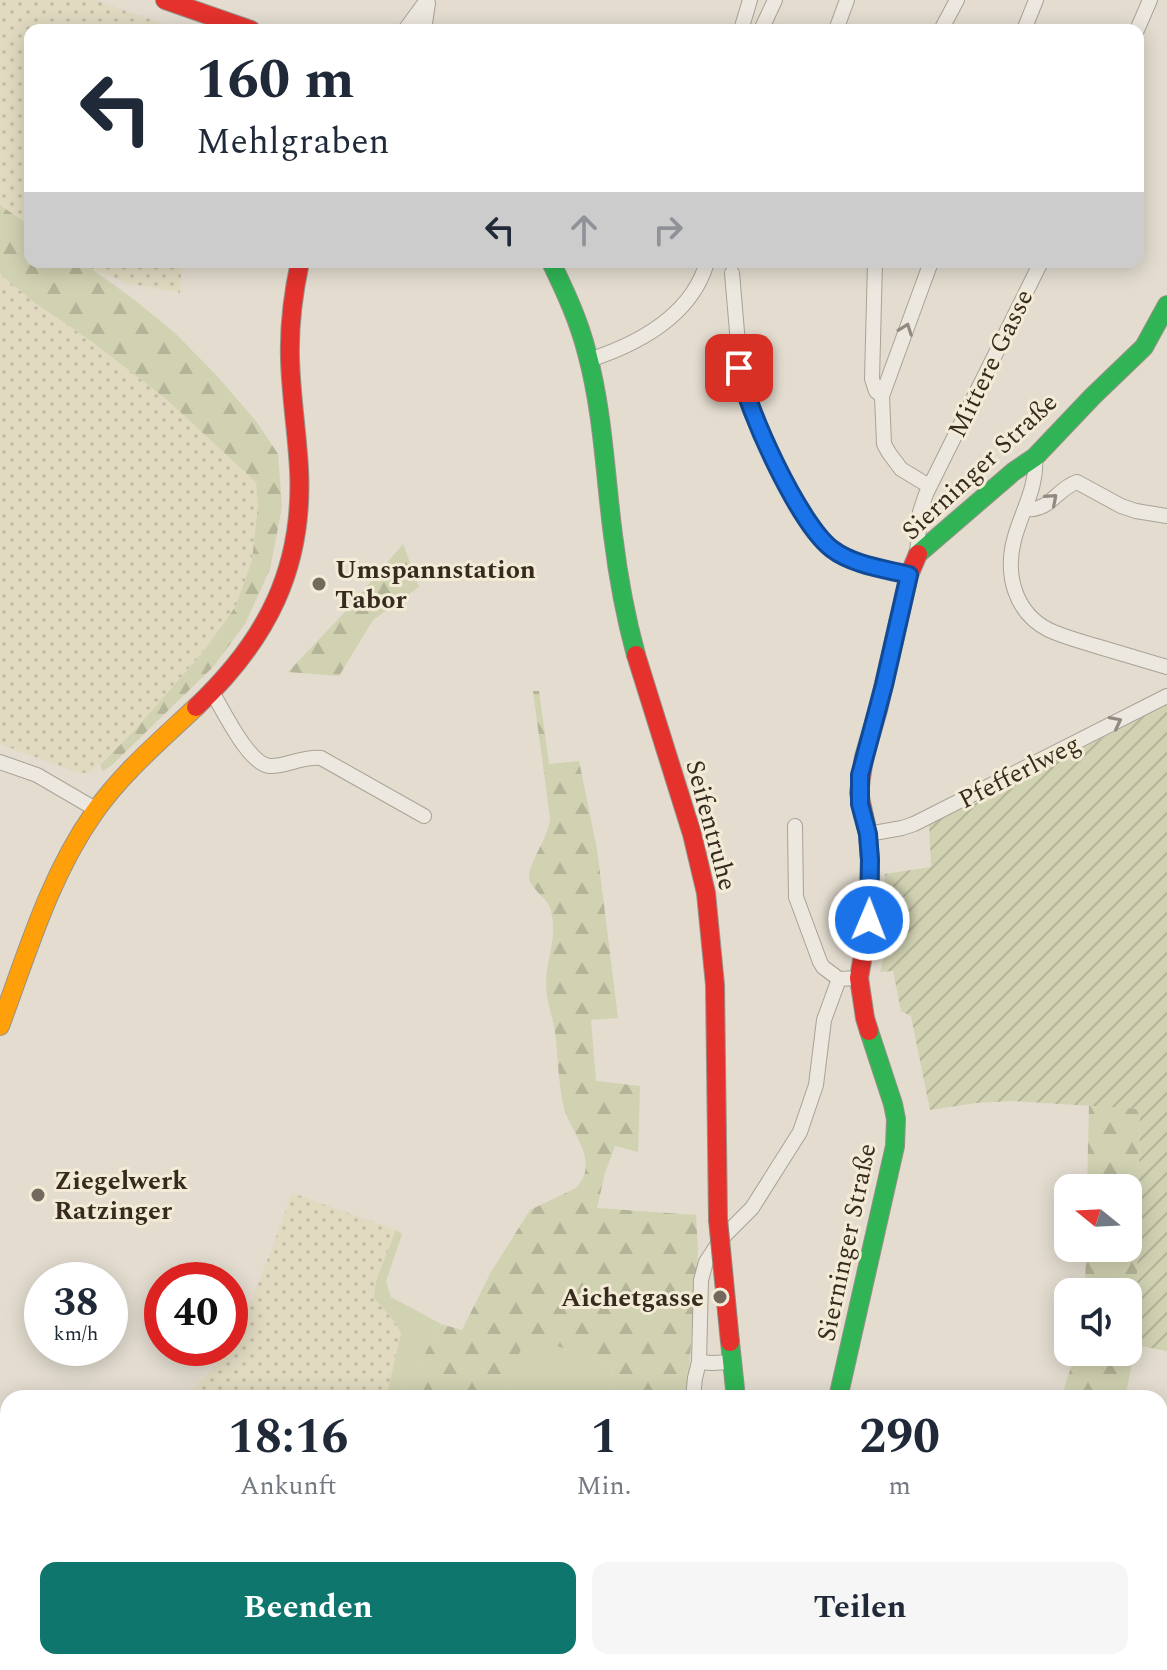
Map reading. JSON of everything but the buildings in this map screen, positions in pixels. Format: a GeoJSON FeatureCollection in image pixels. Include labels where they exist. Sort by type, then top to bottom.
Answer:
{"type":"FeatureCollection","features":[{"type":"Feature","properties":{"kind":"main road"},"geometry":{"type":"LineString","coordinates":[[165,0],[234,24]]}},
{"type":"Feature","properties":{"kind":"main road"},"geometry":{"type":"LineString","coordinates":[[0,1026],[57,879],[73,847],[113,789],[138,761],[212,692],[250,648],[262,631],[285,577],[293,552],[299,502],[289,343],[290,314],[299,268]]}},
{"type":"Feature","properties":{"kind":"main road","name":"Seifentruhe"},"geometry":{"type":"LineString","coordinates":[[555,270],[589,360],[600,414],[618,568],[629,631],[694,840],[706,890],[714,949],[717,1018],[716,1141],[735,1390]]}},
{"type":"Feature","properties":{"kind":"main road","name":"Sierninger Straße"},"geometry":{"type":"LineString","coordinates":[[840,1390],[895,1146],[893,1104],[865,1018],[859,978],[869,920],[870,860],[868,834],[860,804],[860,775],[909,575],[917,555],[1013,472],[1035,457],[1144,347],[1167,305]]}},
{"type":"Feature","properties":{"kind":"street"},"geometry":{"type":"LineString","coordinates":[[410,24],[428,0]]}},
{"type":"Feature","properties":{"kind":"street"},"geometry":{"type":"LineString","coordinates":[[418,24],[428,0]]}},
{"type":"Feature","properties":{"kind":"street"},"geometry":{"type":"LineString","coordinates":[[425,24],[428,0]]}},
{"type":"Feature","properties":{"kind":"street"},"geometry":{"type":"LineString","coordinates":[[743,24],[750,0]]}},
{"type":"Feature","properties":{"kind":"street"},"geometry":{"type":"LineString","coordinates":[[764,24],[775,0]]}},
{"type":"Feature","properties":{"kind":"street"},"geometry":{"type":"LineString","coordinates":[[838,24],[847,0]]}},
{"type":"Feature","properties":{"kind":"street"},"geometry":{"type":"LineString","coordinates":[[944,24],[957,0]]}},
{"type":"Feature","properties":{"kind":"street"},"geometry":{"type":"LineString","coordinates":[[1026,24],[1036,0]]}},
{"type":"Feature","properties":{"kind":"street"},"geometry":{"type":"LineString","coordinates":[[1140,24],[1150,0]]}},
{"type":"Feature","properties":{"kind":"street"},"geometry":{"type":"LineString","coordinates":[[589,360],[633,343],[664,323],[698,284],[705,268]]}},
{"type":"Feature","properties":{"kind":"street"},"geometry":{"type":"LineString","coordinates":[[875,268],[872,379],[876,391],[882,396]]}},
{"type":"Feature","properties":{"kind":"street"},"geometry":{"type":"LineString","coordinates":[[927,490],[901,469],[884,444],[882,396],[929,268]]}},
{"type":"Feature","properties":{"kind":"street","name":"Mittere Gasse"},"geometry":{"type":"LineString","coordinates":[[917,555],[920,512],[927,490],[1038,268]]}},
{"type":"Feature","properties":{"kind":"street"},"geometry":{"type":"LineString","coordinates":[[732,273],[741,379],[791,494],[823,540],[841,555],[909,575]]}},
{"type":"Feature","properties":{"kind":"street"},"geometry":{"type":"LineString","coordinates":[[1035,457],[1035,480],[1015,538],[1010,568],[1016,596],[1035,621],[1048,629],[1167,667]]}},
{"type":"Feature","properties":{"kind":"street"},"geometry":{"type":"LineString","coordinates":[[1025,509],[1041,509],[1077,482],[1121,506],[1167,516]]}},
{"type":"Feature","properties":{"kind":"street"},"geometry":{"type":"LineString","coordinates":[[212,692],[257,761],[270,766],[321,758],[424,816]]}},
{"type":"Feature","properties":{"kind":"street","name":"Pfefferlweg"},"geometry":{"type":"LineString","coordinates":[[868,834],[914,824],[1167,696]]}},
{"type":"Feature","properties":{"kind":"street"},"geometry":{"type":"LineString","coordinates":[[0,762],[37,775],[97,810]]}},
{"type":"Feature","properties":{"kind":"street"},"geometry":{"type":"LineString","coordinates":[[795,826],[796,897],[820,962],[839,979],[859,978]]}},
{"type":"Feature","properties":{"kind":"street"},"geometry":{"type":"LineString","coordinates":[[694,1390],[699,1362],[701,1280],[724,1224],[752,1208],[800,1132],[816,1085],[824,1020],[839,979]]}},
{"type":"Feature","properties":{"kind":"street"},"geometry":{"type":"LineString","coordinates":[[699,1362],[732,1362]]}},
{"type":"Feature","properties":{"kind":"shaded area"},"geometry":{"type":"Polygon","coordinates":[[[0,0],[96,0],[163,24],[24,24],[24,222],[0,205],[0,0]]]}},
{"type":"Feature","properties":{"kind":"shaded area"},"geometry":{"type":"Polygon","coordinates":[[[90,268],[183,268],[180,293],[127,283],[90,268]]]}},
{"type":"Feature","properties":{"kind":"shaded area"},"geometry":{"type":"Polygon","coordinates":[[[0,274],[166,399],[256,481],[258,505],[252,560],[236,606],[203,652],[135,730],[90,773],[78,773],[0,744],[0,274]]]}},
{"type":"Feature","properties":{"kind":"shaded area"},"geometry":{"type":"Polygon","coordinates":[[[292,1193],[396,1230],[374,1298],[401,1333],[388,1390],[193,1390],[215,1366],[248,1366],[250,1303],[292,1193]]]}},
{"type":"Feature","properties":{"kind":"green space"},"geometry":{"type":"Polygon","coordinates":[[[0,205],[24,222],[24,268],[90,268],[132,298],[175,333],[216,375],[256,421],[278,454],[282,507],[270,569],[245,624],[213,667],[103,771],[100,765],[203,652],[236,606],[252,560],[258,505],[256,482],[166,399],[0,274],[0,205]]]}},
{"type":"Feature","properties":{"kind":"green space"},"geometry":{"type":"Polygon","coordinates":[[[403,544],[419,587],[373,620],[339,676],[288,672],[345,612],[403,544]]]}},
{"type":"Feature","properties":{"kind":"green space"},"geometry":{"type":"Polygon","coordinates":[[[533,691],[539,691],[549,764],[579,761],[597,849],[618,1018],[591,1020],[596,1081],[640,1086],[638,1152],[615,1146],[597,1208],[696,1215],[698,1249],[688,1390],[610,1390],[612,1364],[526,1336],[505,1390],[405,1390],[441,1324],[462,1330],[491,1272],[530,1210],[576,1188],[586,1167],[582,1146],[563,1104],[555,1031],[547,995],[553,921],[546,901],[532,885],[529,876],[550,818],[533,691]]]}},
{"type":"Feature","properties":{"kind":"green space"},"geometry":{"type":"Polygon","coordinates":[[[1167,705],[1167,1351],[1142,1346],[1142,1278],[1137,1278],[1137,1262],[1142,1262],[1140,1109],[1013,1101],[930,1110],[911,1016],[901,1011],[893,971],[880,972],[885,874],[931,867],[929,822],[971,805],[1167,705]]]}},
{"type":"Feature","properties":{"kind":"green space"},"geometry":{"type":"Polygon","coordinates":[[[1089,1105],[1140,1109],[1139,1174],[1087,1174],[1089,1105]]]}},
{"type":"Feature","properties":{"kind":"green space"},"geometry":{"type":"Polygon","coordinates":[[[396,1230],[402,1234],[386,1281],[391,1297],[441,1324],[405,1390],[388,1390],[401,1333],[374,1298],[376,1281],[396,1230]]]}},
{"type":"Feature","properties":{"kind":"green space"},"geometry":{"type":"Polygon","coordinates":[[[1086,1262],[1137,1262],[1137,1278],[1085,1278],[1086,1262]]]}},
{"type":"Feature","properties":{"kind":"green space"},"geometry":{"type":"Polygon","coordinates":[[[525,1335],[612,1364],[610,1390],[505,1390],[525,1335]]]}},
{"type":"Feature","properties":{"kind":"green space"},"geometry":{"type":"Polygon","coordinates":[[[1071,1366],[1132,1366],[1127,1390],[1064,1390],[1071,1366]]]}},
{"type":"Feature","properties":{"kind":"traffic: fast"},"geometry":{"type":"LineString","coordinates":[[554,268],[576,318],[592,375],[617,565],[636,655]]}},
{"type":"Feature","properties":{"kind":"traffic: fast"},"geometry":{"type":"LineString","coordinates":[[918,554],[1013,472],[1035,457],[1144,347],[1167,305]]}},
{"type":"Feature","properties":{"kind":"traffic: fast"},"geometry":{"type":"LineString","coordinates":[[840,1390],[895,1146],[893,1104],[869,1031]]}},
{"type":"Feature","properties":{"kind":"traffic: fast"},"geometry":{"type":"LineString","coordinates":[[730,1342],[735,1390]]}},
{"type":"Feature","properties":{"kind":"traffic: slow"},"geometry":{"type":"LineString","coordinates":[[0,1026],[40,916],[78,838],[117,784],[196,707]]}},
{"type":"Feature","properties":{"kind":"traffic: jam"},"geometry":{"type":"LineString","coordinates":[[165,0],[234,24]]}},
{"type":"Feature","properties":{"kind":"traffic: jam"},"geometry":{"type":"LineString","coordinates":[[196,707],[221,682],[261,628],[276,600],[295,539],[299,469],[290,347],[299,268]]}},
{"type":"Feature","properties":{"kind":"traffic: jam"},"geometry":{"type":"LineString","coordinates":[[869,1031],[859,978],[869,920],[870,860],[859,793],[864,757],[909,575],[918,554]]}},
{"type":"Feature","properties":{"kind":"traffic: jam"},"geometry":{"type":"LineString","coordinates":[[636,655],[692,834],[706,893],[715,985],[718,1219]]}},
{"type":"Feature","properties":{"kind":"traffic: jam"},"geometry":{"type":"LineString","coordinates":[[718,1219],[730,1342]]}},
{"type":"Feature","properties":{"kind":"place","name":"Umspannstation Tabor"},"geometry":{"type":"Point","coordinates":[319,584]}},
{"type":"Feature","properties":{"kind":"place","name":"Ziegelwerk Ratzinger"},"geometry":{"type":"Point","coordinates":[38,1195]}},
{"type":"Feature","properties":{"kind":"place","name":"Aichetgasse"},"geometry":{"type":"Point","coordinates":[720,1297]}},
{"type":"Feature","properties":{"kind":"route"},"geometry":{"type":"LineString","coordinates":[[739,368],[753,411],[791,494],[823,540],[841,555],[909,575],[860,775],[860,804],[868,834],[870,860],[869,920]]}}]}
